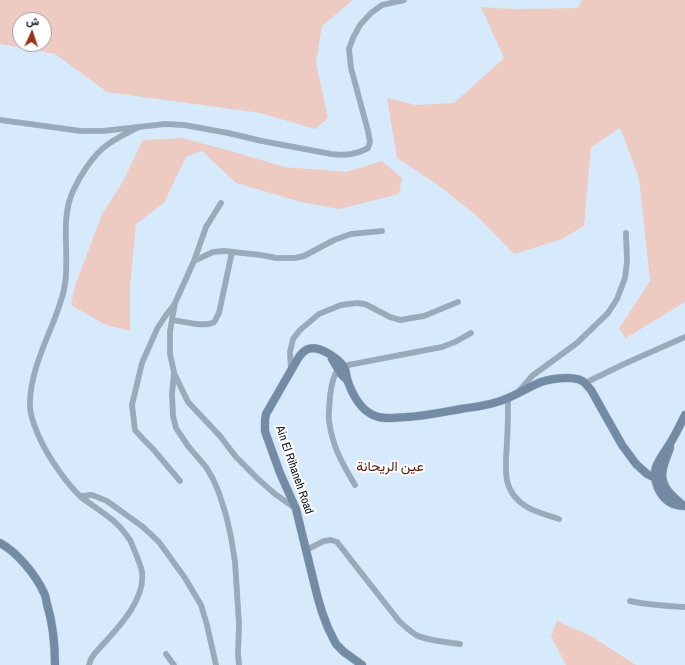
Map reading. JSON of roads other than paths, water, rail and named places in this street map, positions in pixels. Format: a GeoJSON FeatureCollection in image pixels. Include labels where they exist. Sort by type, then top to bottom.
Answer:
{"type":"FeatureCollection","features":[{"type":"Feature","properties":{"kind":"street"},"geometry":{"type":"LineString","coordinates":[[0,120],[81,132],[165,124],[184,125],[342,156],[357,154],[368,148],[370,142],[351,68],[349,49],[360,25],[371,13],[382,5],[404,0]]}},
{"type":"Feature","properties":{"kind":"street"},"geometry":{"type":"LineString","coordinates":[[89,665],[95,653],[130,612],[140,589],[142,572],[130,540],[107,516],[81,496],[56,467],[40,439],[34,424],[30,407],[31,390],[44,343],[61,302],[65,286],[67,270],[65,225],[68,204],[74,189],[83,174],[102,149],[115,139],[139,127]]}},
{"type":"Feature","properties":{"kind":"street"},"geometry":{"type":"LineString","coordinates":[[221,203],[206,227],[176,303],[170,331],[170,354],[174,372],[188,402],[220,436],[236,457],[264,484],[296,509]]}},
{"type":"Feature","properties":{"kind":"street"},"geometry":{"type":"LineString","coordinates":[[194,260],[213,252],[224,251],[276,258],[295,258],[304,256],[334,240],[351,234],[382,231]]}},
{"type":"Feature","properties":{"kind":"street"},"geometry":{"type":"LineString","coordinates":[[516,394],[532,376],[577,343],[608,313],[617,299],[625,278],[627,262],[626,233]]}},
{"type":"Feature","properties":{"kind":"street"},"geometry":{"type":"LineString","coordinates":[[172,320],[201,324],[208,324],[215,321],[219,313],[232,252]]}},
{"type":"Feature","properties":{"kind":"street"},"geometry":{"type":"LineString","coordinates":[[291,370],[290,352],[293,339],[300,330],[319,314],[341,305],[357,303],[365,304],[390,318],[400,320],[424,316],[458,302]]}},
{"type":"Feature","properties":{"kind":"street"},"geometry":{"type":"LineString","coordinates":[[176,303],[157,329],[142,363],[132,405],[135,430],[180,481]]}},
{"type":"Feature","properties":{"kind":"street"},"geometry":{"type":"LineString","coordinates":[[355,485],[336,450],[329,420],[328,409],[332,381],[342,370],[352,364],[442,347],[471,333]]}},
{"type":"Feature","properties":{"kind":"street"},"geometry":{"type":"LineString","coordinates":[[585,383],[685,337]]}},
{"type":"Feature","properties":{"kind":"street","name":"Ain El Rihaneh Road"},"geometry":{"type":"LineString","coordinates":[[342,370],[330,355],[319,349],[312,348],[302,353],[266,414],[265,431],[280,473],[296,509],[322,612],[330,633],[336,644],[362,665]]}},
{"type":"Feature","properties":{"kind":"street"},"geometry":{"type":"LineString","coordinates":[[342,370],[354,395],[366,410],[371,414],[381,417],[394,418],[440,413],[497,402],[541,382],[550,380],[561,378],[573,378],[580,380],[591,390],[622,445],[640,469],[647,474],[659,478]]}},
{"type":"Feature","properties":{"kind":"street"},"geometry":{"type":"LineString","coordinates":[[174,372],[172,398],[173,416],[176,428],[188,446],[206,467],[213,479],[222,502],[231,537],[237,586],[239,665]]}},
{"type":"Feature","properties":{"kind":"street"},"geometry":{"type":"LineString","coordinates":[[508,398],[505,466],[506,478],[511,490],[518,500],[528,508],[559,519]]}},
{"type":"Feature","properties":{"kind":"street"},"geometry":{"type":"LineString","coordinates":[[685,415],[672,440],[669,452],[659,468],[658,490],[664,498],[673,504],[685,506]]}},
{"type":"Feature","properties":{"kind":"street"},"geometry":{"type":"LineString","coordinates":[[640,469],[648,467],[659,468]]}},
{"type":"Feature","properties":{"kind":"street"},"geometry":{"type":"LineString","coordinates":[[81,496],[92,495],[107,502],[143,527],[159,542],[201,605],[216,665]]}},
{"type":"Feature","properties":{"kind":"street"},"geometry":{"type":"LineString","coordinates":[[306,550],[324,541],[331,540],[337,542],[390,610],[407,628],[416,635],[427,639],[460,644]]}},
{"type":"Feature","properties":{"kind":"street"},"geometry":{"type":"LineString","coordinates":[[0,543],[12,550],[22,561],[37,580],[44,593],[53,629],[55,665]]}},
{"type":"Feature","properties":{"kind":"street"},"geometry":{"type":"LineString","coordinates":[[630,601],[685,607]]}},
{"type":"Feature","properties":{"kind":"street"},"geometry":{"type":"LineString","coordinates":[[166,654],[174,665]]}},
{"type":"Feature","properties":{"kind":"district","name":"عين الريحانة"},"geometry":{"type":"Point","coordinates":[390,467]}}]}
